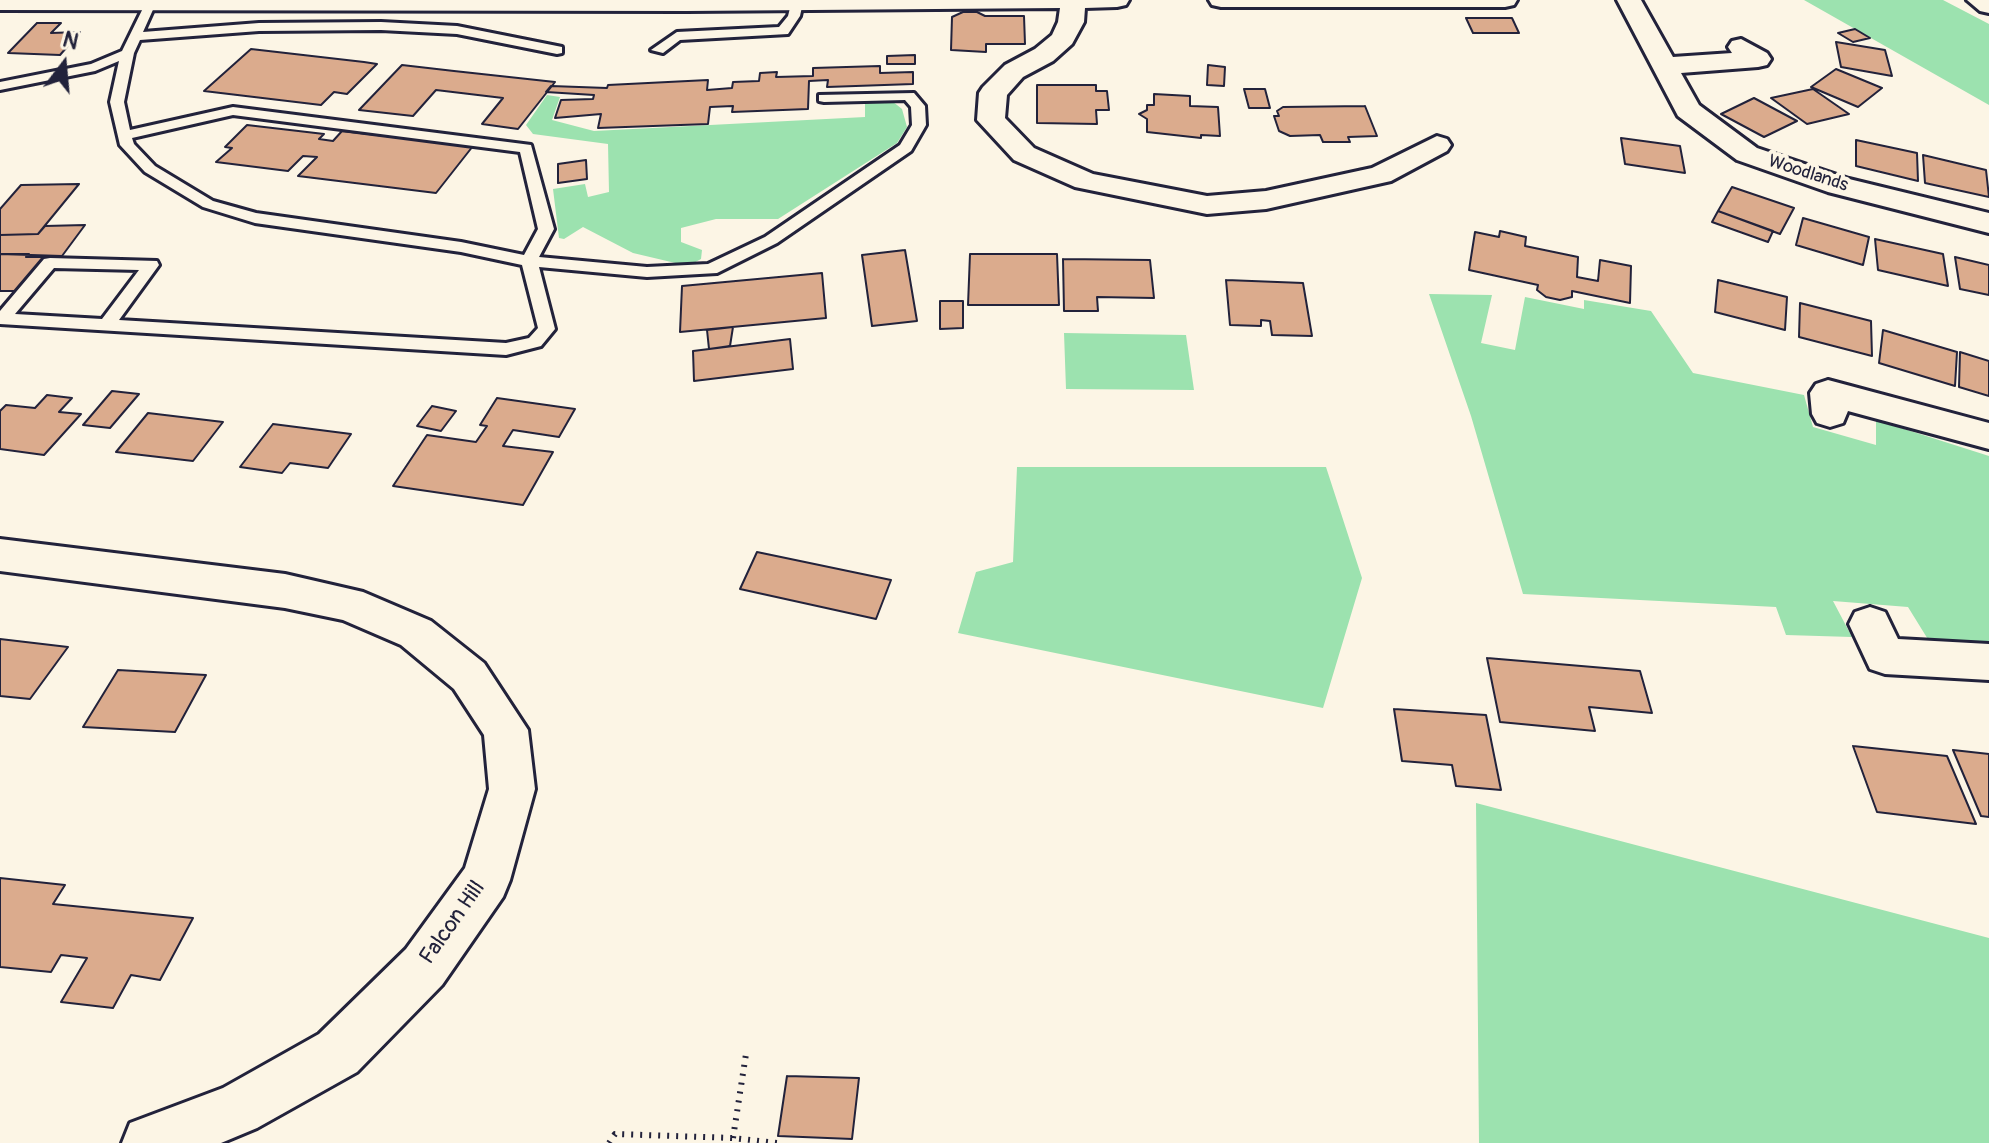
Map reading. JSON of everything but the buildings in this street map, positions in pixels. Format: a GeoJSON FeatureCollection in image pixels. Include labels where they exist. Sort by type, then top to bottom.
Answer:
{"type":"FeatureCollection","features":[{"type":"Feature","properties":{"kind":"street"},"geometry":{"type":"LineString","coordinates":[[0,3],[1117,0]]}},
{"type":"Feature","properties":{"kind":"street"},"geometry":{"type":"LineString","coordinates":[[1221,0],[1505,0]]}},
{"type":"Feature","properties":{"kind":"street","name":"Woodlands"},"geometry":{"type":"LineString","coordinates":[[1629,0],[1688,110],[1747,154],[1839,186],[1989,223]]}},
{"type":"Feature","properties":{"kind":"street"},"geometry":{"type":"LineString","coordinates":[[1979,0],[1989,6]]}},
{"type":"Feature","properties":{"kind":"street"},"geometry":{"type":"LineString","coordinates":[[1073,1],[1071,22],[1063,39],[1044,55],[1014,71],[993,93],[991,120],[1024,154],[1085,181],[1207,205],[1266,200],[1381,175],[1437,145]]}},
{"type":"Feature","properties":{"kind":"street"},"geometry":{"type":"LineString","coordinates":[[1663,66],[1758,59],[1741,47]]}},
{"type":"Feature","properties":{"kind":"street"},"geometry":{"type":"LineString","coordinates":[[1830,414],[1828,393],[1989,436]]}},
{"type":"Feature","properties":{"kind":"street","name":"Falcon Hill"},"geometry":{"type":"LineString","coordinates":[[0,555],[285,591],[349,604],[416,633],[469,676],[506,730],[512,789],[486,880],[424,967],[338,1053],[238,1109],[150,1143]]}},
{"type":"Feature","properties":{"kind":"street"},"geometry":{"type":"LineString","coordinates":[[1870,624],[1885,656],[1989,662]]}},
{"type":"Feature","properties":{"kind":"lane"},"geometry":{"type":"LineString","coordinates":[[658,50],[677,36],[783,31],[794,16],[797,2]]}},
{"type":"Feature","properties":{"kind":"lane"},"geometry":{"type":"LineString","coordinates":[[150,3],[127,53],[117,102],[127,145],[150,169],[208,204],[255,218],[461,247],[529,261],[647,272],[711,269],[771,240],[906,148],[919,125],[918,106],[909,96],[824,98]]}},
{"type":"Feature","properties":{"kind":"lane"},"geometry":{"type":"LineString","coordinates":[[135,36],[259,27],[381,26],[457,30],[557,50]]}},
{"type":"Feature","properties":{"kind":"lane"},"geometry":{"type":"LineString","coordinates":[[3,84],[95,67],[127,53]]}},
{"type":"Feature","properties":{"kind":"lane"},"geometry":{"type":"LineString","coordinates":[[107,325],[151,265],[50,263],[2,319],[506,349],[535,342],[547,329],[529,261],[546,229],[526,148],[233,111],[125,135]]}},
{"type":"Feature","properties":{"kind":"path"},"geometry":{"type":"LineString","coordinates":[[733,1138],[746,1054]]}},
{"type":"Feature","properties":{"kind":"path"},"geometry":{"type":"LineString","coordinates":[[609,1143],[615,1134],[733,1138],[778,1143]]}},
{"type":"Feature","properties":{"kind":"green space"},"geometry":{"type":"Polygon","coordinates":[[[1804,0],[1943,0],[1989,24],[1989,105],[1804,0]]]}},
{"type":"Feature","properties":{"kind":"green space"},"geometry":{"type":"Polygon","coordinates":[[[547,95],[560,97],[552,120],[594,131],[865,117],[865,101],[892,101],[902,109],[907,127],[897,143],[778,219],[716,219],[681,228],[681,242],[702,250],[701,259],[688,266],[633,253],[583,227],[564,239],[559,238],[553,189],[585,184],[588,197],[609,192],[608,144],[533,134],[526,125],[547,95]]]}},
{"type":"Feature","properties":{"kind":"green space"},"geometry":{"type":"Polygon","coordinates":[[[1429,294],[1492,295],[1481,343],[1515,350],[1525,297],[1584,309],[1584,300],[1651,311],[1693,373],[1804,395],[1813,427],[1876,445],[1876,420],[1989,456],[1989,644],[1929,641],[1908,607],[1833,601],[1852,637],[1786,635],[1776,607],[1523,594],[1471,416],[1429,294]]]}},
{"type":"Feature","properties":{"kind":"green space"},"geometry":{"type":"Polygon","coordinates":[[[1064,333],[1186,335],[1194,390],[1066,389],[1064,333]]]}},
{"type":"Feature","properties":{"kind":"green space"},"geometry":{"type":"Polygon","coordinates":[[[1017,467],[1326,467],[1362,578],[1323,708],[958,633],[976,572],[1013,562],[1017,467]]]}},
{"type":"Feature","properties":{"kind":"green space"},"geometry":{"type":"Polygon","coordinates":[[[1476,803],[1989,938],[1989,1143],[1479,1143],[1476,803]]]}}]}
